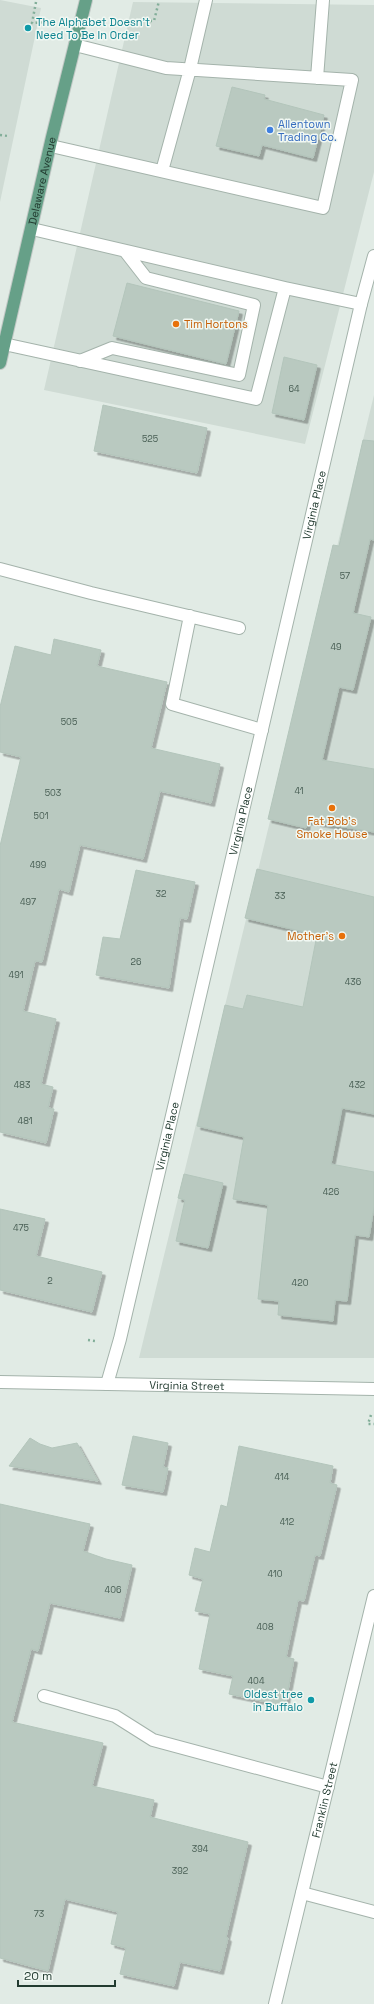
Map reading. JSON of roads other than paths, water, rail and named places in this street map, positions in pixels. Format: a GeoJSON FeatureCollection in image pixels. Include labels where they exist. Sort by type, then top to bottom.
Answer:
{"type":"FeatureCollection","features":[{"type":"Feature","properties":{"kind":"main road","name":"Delaware Avenue"},"geometry":{"type":"LineString","coordinates":[[0,363],[86,0]]}},
{"type":"Feature","properties":{"kind":"street"},"geometry":{"type":"LineString","coordinates":[[162,171],[190,69],[206,0]]}},
{"type":"Feature","properties":{"kind":"street"},"geometry":{"type":"LineString","coordinates":[[318,78],[324,0]]}},
{"type":"Feature","properties":{"kind":"street"},"geometry":{"type":"LineString","coordinates":[[51,146],[323,208],[352,80],[166,68],[75,45]]}},
{"type":"Feature","properties":{"kind":"street"},"geometry":{"type":"LineString","coordinates":[[32,229],[285,288],[361,304]]}},
{"type":"Feature","properties":{"kind":"street"},"geometry":{"type":"LineString","coordinates":[[80,361],[112,348],[239,375],[254,305],[146,278],[125,251]]}},
{"type":"Feature","properties":{"kind":"street","name":"Virginia Place"},"geometry":{"type":"LineString","coordinates":[[106,1384],[120,1339],[361,304],[374,256]]}},
{"type":"Feature","properties":{"kind":"street"},"geometry":{"type":"LineString","coordinates":[[4,344],[256,399],[285,288]]}},
{"type":"Feature","properties":{"kind":"street"},"geometry":{"type":"LineString","coordinates":[[0,568],[239,628]]}},
{"type":"Feature","properties":{"kind":"street"},"geometry":{"type":"LineString","coordinates":[[190,616],[172,704],[262,730]]}},
{"type":"Feature","properties":{"kind":"street","name":"Virginia Street"},"geometry":{"type":"LineString","coordinates":[[0,1382],[374,1389]]}},
{"type":"Feature","properties":{"kind":"street","name":"Franklin Street"},"geometry":{"type":"LineString","coordinates":[[275,2004],[374,1596]]}},
{"type":"Feature","properties":{"kind":"street"},"geometry":{"type":"LineString","coordinates":[[44,1696],[115,1716],[154,1740],[328,1787]]}},
{"type":"Feature","properties":{"kind":"street"},"geometry":{"type":"LineString","coordinates":[[302,1894],[374,1912]]}},
{"type":"Feature","properties":{"kind":"place","name":"The Alphabet Doesn't Need To Be In Order"},"geometry":{"type":"Point","coordinates":[28,28]}},
{"type":"Feature","properties":{"kind":"place","name":"Allentown Trading Co."},"geometry":{"type":"Point","coordinates":[270,130]}},
{"type":"Feature","properties":{"kind":"place","name":"Tim Hortons"},"geometry":{"type":"Point","coordinates":[176,324]}},
{"type":"Feature","properties":{"kind":"place","name":"Fat Bob's Smoke House"},"geometry":{"type":"Point","coordinates":[332,808]}},
{"type":"Feature","properties":{"kind":"place","name":"Mother's"},"geometry":{"type":"Point","coordinates":[342,936]}},
{"type":"Feature","properties":{"kind":"place","name":"Oldest tree in Buffalo"},"geometry":{"type":"Point","coordinates":[311,1700]}}]}
